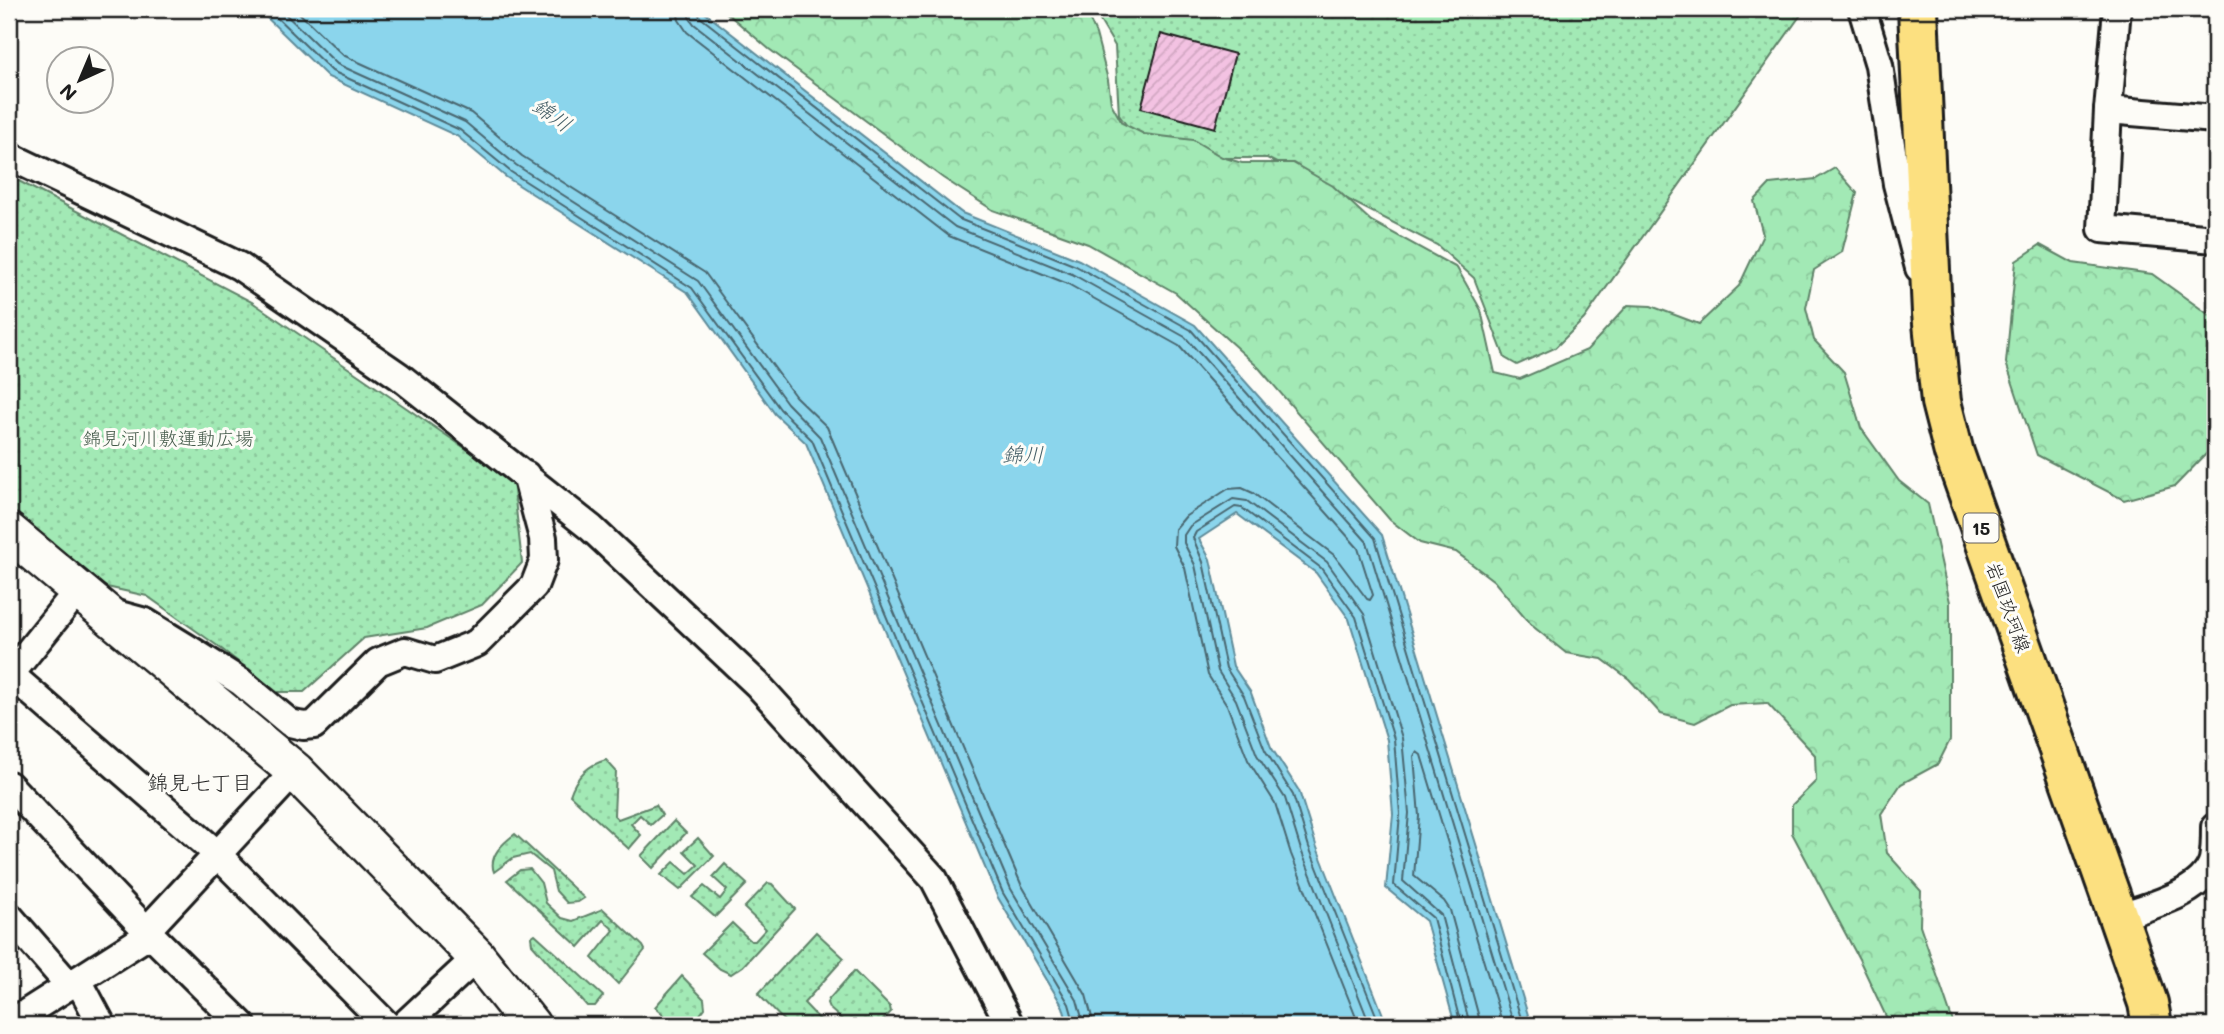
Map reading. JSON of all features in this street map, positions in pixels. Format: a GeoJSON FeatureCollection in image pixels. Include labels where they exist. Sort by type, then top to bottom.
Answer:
{"type":"FeatureCollection","features":[{"type":"Feature","properties":{"kind":"main road","name":"岩国玖珂線"},"geometry":{"type":"LineString","coordinates":[[1918,9],[1932,313],[1941,402],[1954,453],[2148,1003],[2152,1025]]}},
{"type":"Feature","properties":{"kind":"street"},"geometry":{"type":"LineString","coordinates":[[1862,9],[1879,65],[1897,184],[1932,313]]}},
{"type":"Feature","properties":{"kind":"street"},"geometry":{"type":"LineString","coordinates":[[2117,9],[2108,110],[2102,229],[2215,239]]}},
{"type":"Feature","properties":{"kind":"street"},"geometry":{"type":"LineString","coordinates":[[2108,110],[2215,119]]}},
{"type":"Feature","properties":{"kind":"street"},"geometry":{"type":"LineString","coordinates":[[9,156],[239,266],[399,376],[592,528],[757,684],[934,879],[1010,1025]]}},
{"type":"Feature","properties":{"kind":"street"},"geometry":{"type":"LineString","coordinates":[[91,600],[145,622],[241,682],[290,723],[314,725],[378,662],[405,651],[435,660],[477,643],[534,586],[544,559],[543,538],[526,475]]}},
{"type":"Feature","properties":{"kind":"street"},"geometry":{"type":"LineString","coordinates":[[9,532],[295,771],[477,957],[531,1025]]}},
{"type":"Feature","properties":{"kind":"street"},"geometry":{"type":"LineString","coordinates":[[91,600],[9,675],[217,854],[387,1025]]}},
{"type":"Feature","properties":{"kind":"street"},"geometry":{"type":"LineString","coordinates":[[9,1024],[148,932],[295,771]]}},
{"type":"Feature","properties":{"kind":"street"},"geometry":{"type":"LineString","coordinates":[[9,785],[148,932],[242,1025]]}},
{"type":"Feature","properties":{"kind":"street"},"geometry":{"type":"LineString","coordinates":[[2118,917],[2173,897],[2197,884],[2213,859],[2215,827]]}},
{"type":"Feature","properties":{"kind":"street"},"geometry":{"type":"LineString","coordinates":[[9,916],[74,983],[102,1025]]}},
{"type":"Feature","properties":{"kind":"street"},"geometry":{"type":"LineString","coordinates":[[404,1025],[477,957]]}},
{"type":"Feature","properties":{"kind":"green space"},"geometry":{"type":"Polygon","coordinates":[[[722,9],[1085,9],[1096,34],[1111,103],[1122,123],[1144,134],[1193,140],[1222,157],[1242,163],[1293,163],[1333,186],[1371,221],[1457,268],[1481,310],[1495,373],[1520,379],[1587,350],[1628,305],[1651,306],[1699,324],[1739,286],[1763,235],[1754,201],[1770,184],[1816,179],[1835,168],[1857,193],[1842,252],[1814,270],[1806,308],[1814,340],[1844,372],[1861,428],[1899,481],[1928,504],[1950,602],[1950,740],[1938,764],[1901,784],[1881,814],[1887,853],[1921,891],[1920,925],[1954,1025],[1890,1025],[1859,959],[1792,833],[1792,805],[1816,781],[1815,755],[1767,703],[1730,705],[1695,723],[1661,714],[1629,679],[1602,659],[1566,653],[1530,624],[1494,581],[1456,552],[1420,543],[1390,520],[1259,368],[1176,293],[1088,244],[993,210],[943,178],[769,49],[722,9]]]}},
{"type":"Feature","properties":{"kind":"green space"},"geometry":{"type":"Polygon","coordinates":[[[1093,9],[1805,9],[1584,319],[1555,348],[1517,365],[1505,358],[1474,278],[1437,245],[1267,158],[1225,158],[1201,154],[1130,130],[1119,115],[1115,46],[1093,9]]]}},
{"type":"Feature","properties":{"kind":"green space","name":"錦見河川敷運動広場"},"geometry":{"type":"Polygon","coordinates":[[[9,176],[252,302],[513,481],[522,563],[482,605],[427,628],[364,638],[304,692],[277,692],[147,596],[98,585],[9,517],[9,176]]]}},
{"type":"Feature","properties":{"kind":"green space"},"geometry":{"type":"Polygon","coordinates":[[[2040,245],[2073,263],[2152,274],[2215,319],[2215,450],[2208,452],[2175,486],[2124,500],[2037,455],[2006,363],[2016,261],[2040,245]]]}},
{"type":"Feature","properties":{"kind":"green space"},"geometry":{"type":"Polygon","coordinates":[[[606,760],[616,771],[614,815],[618,819],[656,805],[662,815],[651,825],[640,815],[631,824],[641,835],[629,849],[570,795],[583,773],[606,760]]]}},
{"type":"Feature","properties":{"kind":"green space"},"geometry":{"type":"Polygon","coordinates":[[[674,821],[686,833],[653,868],[641,856],[674,821]]]}},
{"type":"Feature","properties":{"kind":"green space"},"geometry":{"type":"Polygon","coordinates":[[[515,834],[584,898],[578,902],[567,903],[556,891],[551,871],[530,854],[513,858],[494,872],[495,855],[515,834]]]}},
{"type":"Feature","properties":{"kind":"green space"},"geometry":{"type":"Polygon","coordinates":[[[698,838],[714,856],[680,890],[661,875],[674,862],[688,874],[698,865],[684,851],[698,838]]]}},
{"type":"Feature","properties":{"kind":"green space"},"geometry":{"type":"Polygon","coordinates":[[[725,864],[747,884],[715,917],[692,897],[704,886],[720,899],[727,890],[713,877],[725,864]]]}},
{"type":"Feature","properties":{"kind":"green space"},"geometry":{"type":"Polygon","coordinates":[[[530,869],[541,883],[546,903],[562,918],[573,921],[603,909],[643,946],[645,950],[618,984],[592,958],[614,930],[603,920],[579,947],[507,880],[520,870],[530,869]]]}},
{"type":"Feature","properties":{"kind":"green space"},"geometry":{"type":"Polygon","coordinates":[[[768,883],[795,909],[743,966],[731,974],[720,969],[702,953],[732,923],[751,941],[755,941],[766,929],[744,908],[768,883]]]}},
{"type":"Feature","properties":{"kind":"green space"},"geometry":{"type":"Polygon","coordinates":[[[816,932],[844,958],[804,1003],[825,1025],[788,1025],[758,994],[816,932]]]}},
{"type":"Feature","properties":{"kind":"green space"},"geometry":{"type":"Polygon","coordinates":[[[535,934],[603,996],[595,1006],[587,1006],[532,944],[531,937],[535,934]]]}},
{"type":"Feature","properties":{"kind":"green space"},"geometry":{"type":"Polygon","coordinates":[[[854,971],[890,1007],[891,1012],[878,1025],[848,1025],[829,1008],[829,999],[854,971]]]}},
{"type":"Feature","properties":{"kind":"green space"},"geometry":{"type":"Polygon","coordinates":[[[682,976],[704,999],[705,1008],[692,1025],[675,1025],[655,1007],[682,976]]]}},
{"type":"Feature","properties":{"kind":"water","name":"錦川"},"geometry":{"type":"Polygon","coordinates":[[[258,9],[700,9],[962,213],[1079,260],[1195,325],[1382,535],[1531,1025],[1455,1025],[1426,921],[1386,888],[1393,814],[1387,740],[1349,619],[1316,573],[1237,514],[1199,539],[1210,559],[1233,666],[1251,693],[1271,747],[1299,791],[1316,845],[1387,1025],[1068,1025],[1063,1007],[997,896],[806,443],[775,414],[688,293],[506,177],[457,136],[328,77],[258,9]]]}},
{"type":"Feature","properties":{"kind":"building"},"geometry":{"type":"Polygon","coordinates":[[[1161,34],[1235,54],[1215,128],[1141,108],[1161,34]]]}},
{"type":"Feature","properties":{"kind":"district","name":"錦見七丁目"},"geometry":{"type":"Point","coordinates":[200,781]}}]}
